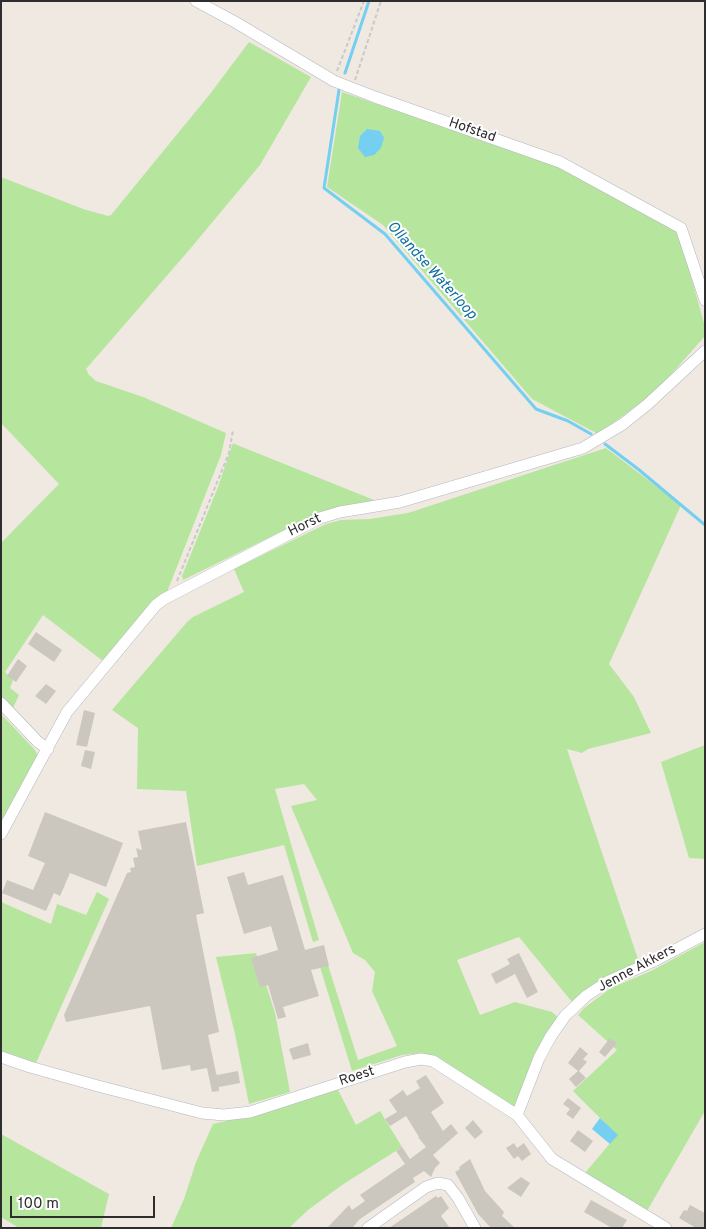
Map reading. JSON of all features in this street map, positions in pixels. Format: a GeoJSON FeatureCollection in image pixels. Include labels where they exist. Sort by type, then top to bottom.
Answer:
{"type":"FeatureCollection","features":[{"type":"Feature","properties":{"kind":"street","name":"Hofstad"},"geometry":{"type":"LineString","coordinates":[[196,1],[334,81],[560,162],[681,228],[705,300]]}},
{"type":"Feature","properties":{"kind":"street","name":"Horst"},"geometry":{"type":"LineString","coordinates":[[1,834],[67,712],[156,605],[173,593],[320,518],[340,512],[400,502],[583,448],[605,437],[623,424],[648,404],[705,351]]}},
{"type":"Feature","properties":{"kind":"street"},"geometry":{"type":"LineString","coordinates":[[1,703],[38,742],[48,749]]}},
{"type":"Feature","properties":{"kind":"street","name":"Jenne Akkers"},"geometry":{"type":"LineString","coordinates":[[518,1115],[539,1058],[565,1016],[586,996],[607,982],[656,960],[705,934]]}},
{"type":"Feature","properties":{"kind":"street","name":"Roest"},"geometry":{"type":"LineString","coordinates":[[1,1056],[30,1067],[98,1086],[202,1113],[224,1115],[250,1112],[405,1062],[421,1059],[433,1061],[518,1115],[552,1159],[663,1227]]}},
{"type":"Feature","properties":{"kind":"street"},"geometry":{"type":"LineString","coordinates":[[368,1228],[426,1186],[438,1183],[448,1185],[475,1228]]}},
{"type":"Feature","properties":{"kind":"path"},"geometry":{"type":"LineString","coordinates":[[334,81],[364,1]]}},
{"type":"Feature","properties":{"kind":"path"},"geometry":{"type":"LineString","coordinates":[[353,89],[381,1]]}},
{"type":"Feature","properties":{"kind":"path"},"geometry":{"type":"LineString","coordinates":[[173,593],[179,572],[229,453],[233,430]]}},
{"type":"Feature","properties":{"kind":"green space"},"geometry":{"type":"Polygon","coordinates":[[[249,42],[311,77],[260,165],[86,369],[89,375],[96,381],[143,397],[226,433],[221,455],[167,592],[103,661],[43,615],[5,672],[13,680],[10,688],[19,695],[13,708],[1,696],[1,543],[59,484],[1,423],[1,177],[83,209],[108,216],[111,215],[210,94],[249,42]]]}},
{"type":"Feature","properties":{"kind":"green space"},"geometry":{"type":"Polygon","coordinates":[[[342,92],[558,166],[679,233],[705,327],[705,336],[654,393],[598,434],[532,399],[383,225],[327,187],[342,92]]]}},
{"type":"Feature","properties":{"kind":"green space"},"geometry":{"type":"Polygon","coordinates":[[[233,443],[379,502],[313,516],[183,580],[182,576],[218,487],[233,443]]]}},
{"type":"Feature","properties":{"kind":"green space"},"geometry":{"type":"Polygon","coordinates":[[[606,448],[681,505],[609,664],[634,697],[651,733],[588,749],[582,753],[567,749],[639,962],[572,1002],[519,937],[457,960],[480,1015],[515,1002],[552,1012],[558,1017],[516,1108],[428,1055],[421,1053],[402,1055],[352,1071],[320,967],[328,965],[358,1060],[397,1046],[372,991],[375,972],[365,960],[353,953],[291,806],[317,800],[304,784],[275,789],[319,940],[313,942],[284,845],[197,866],[186,791],[137,789],[138,728],[112,710],[187,622],[193,617],[244,592],[234,569],[326,524],[341,520],[370,519],[408,513],[606,448]]]}},
{"type":"Feature","properties":{"kind":"green space"},"geometry":{"type":"Polygon","coordinates":[[[1,714],[38,755],[5,819],[1,818],[1,714]]]}},
{"type":"Feature","properties":{"kind":"green space"},"geometry":{"type":"Polygon","coordinates":[[[705,745],[705,859],[689,858],[661,762],[705,745]]]}},
{"type":"Feature","properties":{"kind":"green space"},"geometry":{"type":"Polygon","coordinates":[[[97,892],[109,899],[36,1063],[1,1051],[1,902],[51,924],[57,904],[86,915],[97,892]]]}},
{"type":"Feature","properties":{"kind":"green space"},"geometry":{"type":"Polygon","coordinates":[[[705,942],[705,1111],[647,1211],[585,1173],[617,1135],[573,1091],[617,1050],[578,1015],[584,1008],[611,988],[651,971],[705,942]]]}},
{"type":"Feature","properties":{"kind":"green space"},"geometry":{"type":"Polygon","coordinates":[[[256,953],[275,1013],[290,1092],[249,1104],[235,1034],[216,957],[256,953]]]}},
{"type":"Feature","properties":{"kind":"green space"},"geometry":{"type":"Polygon","coordinates":[[[337,1088],[356,1125],[380,1111],[402,1147],[342,1185],[308,1210],[289,1228],[171,1228],[184,1199],[196,1162],[213,1124],[260,1113],[337,1088]]]}},
{"type":"Feature","properties":{"kind":"green space"},"geometry":{"type":"Polygon","coordinates":[[[1,1134],[109,1194],[101,1228],[19,1228],[1,1217],[1,1134]]]}},
{"type":"Feature","properties":{"kind":"water"},"geometry":{"type":"Polygon","coordinates":[[[367,129],[380,131],[384,138],[381,148],[374,155],[365,157],[358,148],[360,136],[367,129]]]}},
{"type":"Feature","properties":{"kind":"water"},"geometry":{"type":"Polygon","coordinates":[[[600,1118],[618,1135],[610,1144],[592,1129],[600,1118]]]}},
{"type":"Feature","properties":{"kind":"building"},"geometry":{"type":"Polygon","coordinates":[[[36,632],[62,650],[54,662],[28,644],[36,632]]]}},
{"type":"Feature","properties":{"kind":"building"},"geometry":{"type":"Polygon","coordinates":[[[18,659],[27,666],[16,682],[7,676],[18,659]]]}},
{"type":"Feature","properties":{"kind":"building"},"geometry":{"type":"Polygon","coordinates":[[[46,684],[56,691],[46,704],[35,696],[46,684]]]}},
{"type":"Feature","properties":{"kind":"building"},"geometry":{"type":"Polygon","coordinates":[[[84,710],[95,713],[87,747],[76,745],[84,710]]]}},
{"type":"Feature","properties":{"kind":"building"},"geometry":{"type":"Polygon","coordinates":[[[85,750],[95,752],[91,769],[81,766],[85,750]]]}},
{"type":"Feature","properties":{"kind":"building"},"geometry":{"type":"Polygon","coordinates":[[[45,812],[123,843],[106,887],[70,873],[60,896],[54,893],[46,911],[2,893],[7,880],[33,890],[45,863],[28,856],[45,812]]]}},
{"type":"Feature","properties":{"kind":"building"},"geometry":{"type":"Polygon","coordinates":[[[186,822],[204,913],[196,915],[219,1032],[208,1035],[217,1075],[238,1071],[240,1083],[219,1087],[219,1091],[212,1092],[207,1068],[191,1071],[190,1065],[162,1070],[150,1006],[66,1022],[64,1015],[127,873],[131,872],[130,868],[135,867],[133,858],[138,857],[136,848],[142,850],[138,831],[186,822]]]}},
{"type":"Feature","properties":{"kind":"building"},"geometry":{"type":"Polygon","coordinates":[[[244,872],[248,885],[283,875],[305,950],[324,945],[329,966],[311,970],[319,996],[283,1007],[286,1017],[278,1019],[268,985],[260,987],[251,958],[278,950],[271,926],[244,934],[227,877],[244,872]]]}},
{"type":"Feature","properties":{"kind":"building"},"geometry":{"type":"Polygon","coordinates":[[[519,953],[538,992],[527,998],[515,974],[496,984],[491,974],[510,964],[507,959],[519,953]]]}},
{"type":"Feature","properties":{"kind":"building"},"geometry":{"type":"Polygon","coordinates":[[[610,1038],[617,1043],[605,1057],[599,1052],[610,1038]]]}},
{"type":"Feature","properties":{"kind":"building"},"geometry":{"type":"Polygon","coordinates":[[[308,1043],[311,1055],[293,1060],[289,1049],[308,1043]]]}},
{"type":"Feature","properties":{"kind":"building"},"geometry":{"type":"Polygon","coordinates":[[[580,1047],[588,1054],[583,1059],[587,1062],[579,1071],[586,1078],[576,1087],[569,1079],[578,1071],[568,1063],[580,1047]]]}},
{"type":"Feature","properties":{"kind":"building"},"geometry":{"type":"Polygon","coordinates":[[[426,1075],[444,1103],[431,1112],[443,1131],[451,1124],[458,1133],[433,1155],[440,1163],[435,1168],[431,1177],[424,1171],[413,1178],[415,1182],[360,1219],[352,1228],[327,1228],[349,1205],[352,1210],[365,1201],[360,1195],[405,1164],[396,1151],[402,1147],[410,1159],[426,1147],[406,1116],[390,1126],[385,1119],[397,1112],[389,1100],[403,1090],[407,1096],[420,1088],[416,1081],[426,1075]]]}},
{"type":"Feature","properties":{"kind":"building"},"geometry":{"type":"Polygon","coordinates":[[[568,1098],[581,1108],[573,1119],[566,1114],[570,1109],[563,1104],[568,1098]]]}},
{"type":"Feature","properties":{"kind":"building"},"geometry":{"type":"Polygon","coordinates":[[[473,1120],[483,1132],[475,1139],[465,1128],[473,1120]]]}},
{"type":"Feature","properties":{"kind":"building"},"geometry":{"type":"Polygon","coordinates":[[[578,1130],[593,1141],[585,1152],[570,1141],[578,1130]]]}},
{"type":"Feature","properties":{"kind":"building"},"geometry":{"type":"Polygon","coordinates":[[[514,1143],[517,1148],[524,1143],[531,1154],[522,1161],[518,1156],[514,1159],[506,1148],[514,1143]]]}},
{"type":"Feature","properties":{"kind":"building"},"geometry":{"type":"Polygon","coordinates":[[[470,1159],[485,1191],[504,1212],[502,1216],[515,1228],[491,1228],[478,1214],[455,1172],[470,1159]]]}},
{"type":"Feature","properties":{"kind":"building"},"geometry":{"type":"Polygon","coordinates":[[[521,1177],[530,1183],[521,1197],[507,1188],[521,1177]]]}},
{"type":"Feature","properties":{"kind":"building"},"geometry":{"type":"Polygon","coordinates":[[[436,1196],[438,1198],[441,1196],[449,1208],[441,1216],[450,1228],[389,1228],[436,1196]]]}},
{"type":"Feature","properties":{"kind":"building"},"geometry":{"type":"Polygon","coordinates":[[[591,1200],[627,1220],[622,1228],[612,1228],[584,1212],[591,1200]]]}},
{"type":"Feature","properties":{"kind":"building"},"geometry":{"type":"Polygon","coordinates":[[[690,1205],[705,1213],[705,1228],[696,1228],[679,1218],[684,1210],[687,1211],[690,1205]]]}},
{"type":"Feature","properties":{"kind":"waterway","name":"Ollandse Waterloop"},"geometry":{"type":"LineString","coordinates":[[345,73],[369,1]]}},
{"type":"Feature","properties":{"kind":"waterway","name":"Ollandse Waterloop"},"geometry":{"type":"LineString","coordinates":[[339,90],[324,188],[385,234],[536,409],[568,421],[591,434]]}},
{"type":"Feature","properties":{"kind":"waterway","name":"Ollandse Waterloop"},"geometry":{"type":"LineString","coordinates":[[605,444],[705,525]]}}]}
